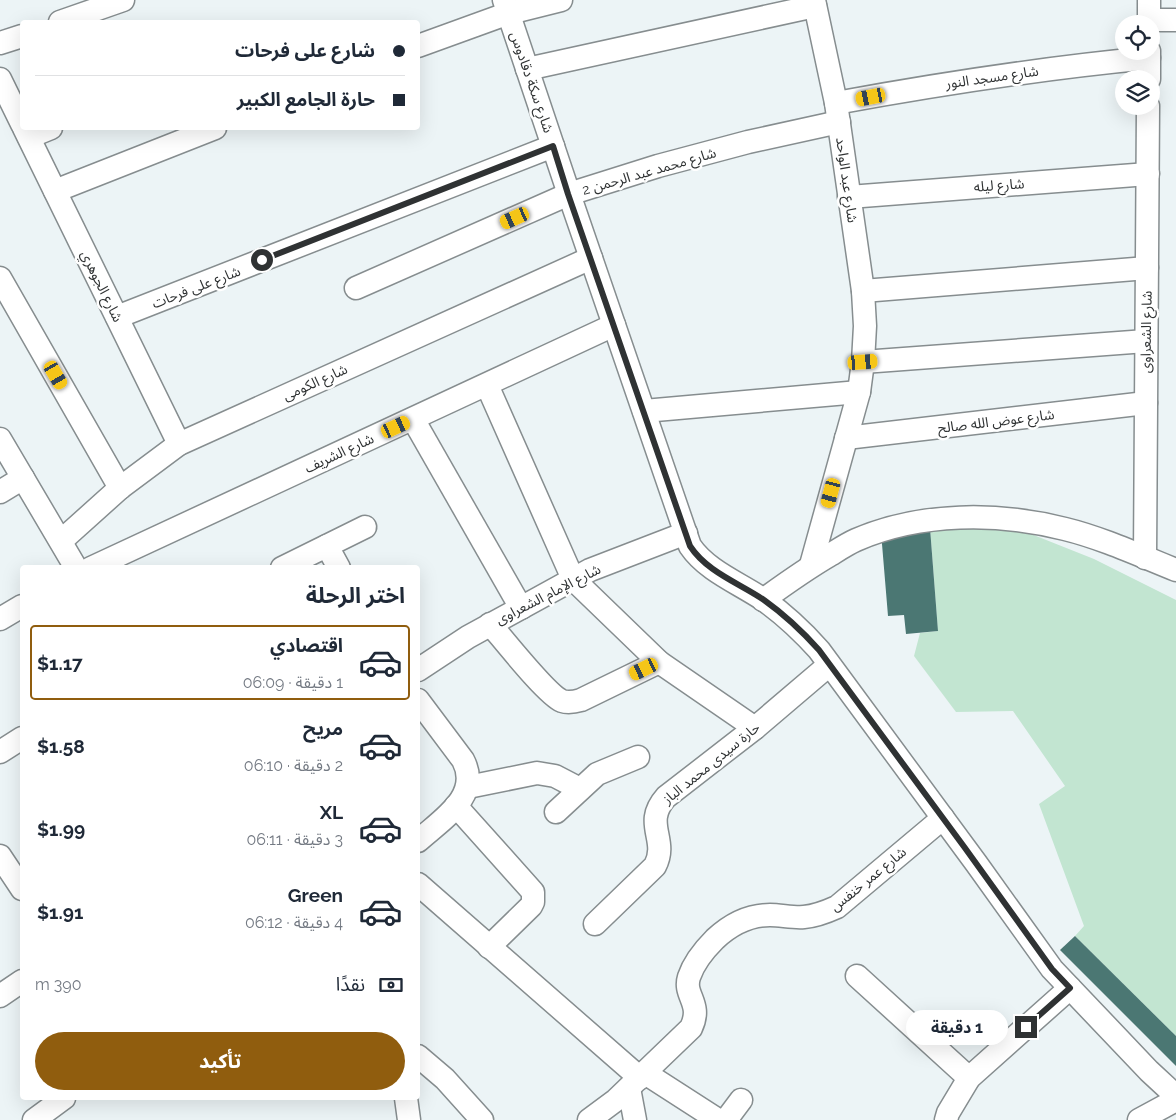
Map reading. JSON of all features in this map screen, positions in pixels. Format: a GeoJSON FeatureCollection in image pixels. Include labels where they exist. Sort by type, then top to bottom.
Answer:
{"type":"FeatureCollection","features":[{"type":"Feature","properties":{"kind":"street"},"geometry":{"type":"LineString","coordinates":[[66,20],[123,0]]}},
{"type":"Feature","properties":{"kind":"street"},"geometry":{"type":"LineString","coordinates":[[420,45],[507,7],[561,0]]}},
{"type":"Feature","properties":{"kind":"street"},"geometry":{"type":"LineString","coordinates":[[527,69],[814,3]]}},
{"type":"Feature","properties":{"kind":"street","name":"شارع عبد الواحد"},"geometry":{"type":"LineString","coordinates":[[811,565],[859,392],[865,326],[863,291],[838,113],[814,3]]}},
{"type":"Feature","properties":{"kind":"street","name":"شارع سكة دقادوس"},"geometry":{"type":"LineString","coordinates":[[507,7],[568,194],[690,546],[697,557],[707,566],[763,600],[802,631],[830,665],[1052,969],[1176,1098]]}},
{"type":"Feature","properties":{"kind":"street"},"geometry":{"type":"LineString","coordinates":[[1160,17],[1176,20]]}},
{"type":"Feature","properties":{"kind":"street"},"geometry":{"type":"LineString","coordinates":[[0,43],[20,37]]}},
{"type":"Feature","properties":{"kind":"street","name":"شارع مسجد النور"},"geometry":{"type":"LineString","coordinates":[[838,113],[959,81],[1085,64],[1149,63]]}},
{"type":"Feature","properties":{"kind":"street","name":"شارع الجوهري"},"geometry":{"type":"LineString","coordinates":[[0,79],[20,119]]}},
{"type":"Feature","properties":{"kind":"street","name":"شارع محمد عبد الرحمن 2"},"geometry":{"type":"LineString","coordinates":[[356,288],[568,194],[748,142],[838,113]]}},
{"type":"Feature","properties":{"kind":"street","name":"شارع الشعراوى"},"geometry":{"type":"LineString","coordinates":[[1145,558],[1148,115]]}},
{"type":"Feature","properties":{"kind":"street","name":"شارع الجوهري"},"geometry":{"type":"LineString","coordinates":[[25,130],[179,444]]}},
{"type":"Feature","properties":{"kind":"street"},"geometry":{"type":"LineString","coordinates":[[55,191],[210,130]]}},
{"type":"Feature","properties":{"kind":"street","name":"شارع على فرحات"},"geometry":{"type":"LineString","coordinates":[[117,318],[553,146]]}},
{"type":"Feature","properties":{"kind":"street","name":"شارع ليله"},"geometry":{"type":"LineString","coordinates":[[849,197],[1148,174]]}},
{"type":"Feature","properties":{"kind":"street","name":"شارع الكومى"},"geometry":{"type":"LineString","coordinates":[[61,541],[120,488],[179,444],[591,258]]}},
{"type":"Feature","properties":{"kind":"street"},"geometry":{"type":"LineString","coordinates":[[863,291],[1147,268]]}},
{"type":"Feature","properties":{"kind":"street"},"geometry":{"type":"LineString","coordinates":[[0,278],[120,488]]}},
{"type":"Feature","properties":{"kind":"street","name":"شارع الشريف"},"geometry":{"type":"LineString","coordinates":[[97,565],[614,326]]}},
{"type":"Feature","properties":{"kind":"street"},"geometry":{"type":"LineString","coordinates":[[863,362],[1146,340]]}},
{"type":"Feature","properties":{"kind":"street"},"geometry":{"type":"LineString","coordinates":[[487,385],[573,579],[659,662],[755,728]]}},
{"type":"Feature","properties":{"kind":"street"},"geometry":{"type":"LineString","coordinates":[[644,411],[859,392]]}},
{"type":"Feature","properties":{"kind":"street","name":"شارع عوض الله صالح"},"geometry":{"type":"LineString","coordinates":[[846,438],[1146,403]]}},
{"type":"Feature","properties":{"kind":"street"},"geometry":{"type":"LineString","coordinates":[[413,419],[521,608]]}},
{"type":"Feature","properties":{"kind":"street"},"geometry":{"type":"LineString","coordinates":[[0,440],[74,565]]}},
{"type":"Feature","properties":{"kind":"street"},"geometry":{"type":"LineString","coordinates":[[0,492],[23,478]]}},
{"type":"Feature","properties":{"kind":"street"},"geometry":{"type":"LineString","coordinates":[[763,600],[811,565],[854,541],[879,530],[929,520],[988,516],[1028,521],[1067,529],[1176,570]]}},
{"type":"Feature","properties":{"kind":"street"},"geometry":{"type":"LineString","coordinates":[[288,565],[365,527]]}},
{"type":"Feature","properties":{"kind":"street","name":"شارع الإمام الشعراوى"},"geometry":{"type":"LineString","coordinates":[[420,669],[490,624],[590,570],[686,533]]}},
{"type":"Feature","properties":{"kind":"street"},"geometry":{"type":"LineString","coordinates":[[327,546],[337,565]]}},
{"type":"Feature","properties":{"kind":"street"},"geometry":{"type":"LineString","coordinates":[[0,619],[20,607]]}},
{"type":"Feature","properties":{"kind":"street"},"geometry":{"type":"LineString","coordinates":[[490,624],[549,692],[563,702],[581,700],[659,662]]}},
{"type":"Feature","properties":{"kind":"street","name":"حارة سيدى محمد الباز"},"geometry":{"type":"LineString","coordinates":[[595,924],[655,866],[660,850],[655,817],[660,803],[755,728],[830,665]]}},
{"type":"Feature","properties":{"kind":"street"},"geometry":{"type":"LineString","coordinates":[[420,703],[468,769],[468,787],[464,798],[420,839]]}},
{"type":"Feature","properties":{"kind":"street"},"geometry":{"type":"LineString","coordinates":[[0,752],[20,739]]}},
{"type":"Feature","properties":{"kind":"street"},"geometry":{"type":"LineString","coordinates":[[556,812],[597,774],[638,757]]}},
{"type":"Feature","properties":{"kind":"street"},"geometry":{"type":"LineString","coordinates":[[468,787],[537,773],[556,776],[580,789]]}},
{"type":"Feature","properties":{"kind":"street"},"geometry":{"type":"LineString","coordinates":[[456,806],[533,892],[534,902],[531,906],[489,947]]}},
{"type":"Feature","properties":{"kind":"street","name":"شارع عمر خنفس"},"geometry":{"type":"LineString","coordinates":[[589,1120],[638,1080],[691,1028],[695,1019],[696,1008],[689,991],[689,976],[698,959],[723,932],[739,922],[753,917],[769,915],[802,918],[820,915],[837,907],[943,818]]}},
{"type":"Feature","properties":{"kind":"street"},"geometry":{"type":"LineString","coordinates":[[7,861],[20,885]]}},
{"type":"Feature","properties":{"kind":"street"},"geometry":{"type":"LineString","coordinates":[[420,886],[638,1080],[718,1120]]}},
{"type":"Feature","properties":{"kind":"street"},"geometry":{"type":"LineString","coordinates":[[857,976],[969,1078]]}},
{"type":"Feature","properties":{"kind":"street"},"geometry":{"type":"LineString","coordinates":[[0,996],[20,982]]}},
{"type":"Feature","properties":{"kind":"street"},"geometry":{"type":"LineString","coordinates":[[946,1120],[948,1113],[969,1078],[1070,988]]}},
{"type":"Feature","properties":{"kind":"street"},"geometry":{"type":"LineString","coordinates":[[420,1058],[445,1079],[482,1120]]}},
{"type":"Feature","properties":{"kind":"street"},"geometry":{"type":"LineString","coordinates":[[635,1120],[638,1080]]}},
{"type":"Feature","properties":{"kind":"street"},"geometry":{"type":"LineString","coordinates":[[1139,1120],[1176,1098]]}},
{"type":"Feature","properties":{"kind":"street"},"geometry":{"type":"LineString","coordinates":[[34,1120],[61,1100]]}},
{"type":"Feature","properties":{"kind":"street"},"geometry":{"type":"LineString","coordinates":[[406,1100],[409,1120]]}},
{"type":"Feature","properties":{"kind":"street"},"geometry":{"type":"LineString","coordinates":[[726,1120],[741,1100]]}},
{"type":"Feature","properties":{"kind":"green space"},"geometry":{"type":"Polygon","coordinates":[[[930,528],[1016,528],[1094,559],[1176,600],[1176,1036],[1075,936],[1084,926],[1039,804],[1065,786],[1013,711],[956,712],[914,656],[920,633],[938,631],[930,528]]]}},
{"type":"Feature","properties":{"kind":"building"},"geometry":{"type":"Polygon","coordinates":[[[930,528],[938,631],[906,634],[904,615],[888,616],[881,532],[930,528]]]}},
{"type":"Feature","properties":{"kind":"building"},"geometry":{"type":"Polygon","coordinates":[[[1075,936],[1176,1036],[1176,1066],[1060,950],[1075,936]]]}},
{"type":"Feature","properties":{"kind":"route"},"geometry":{"type":"LineString","coordinates":[[262,260],[553,146],[690,546],[697,557],[707,566],[784,614],[819,650],[1052,969],[1070,988],[1026,1027]]}}]}
